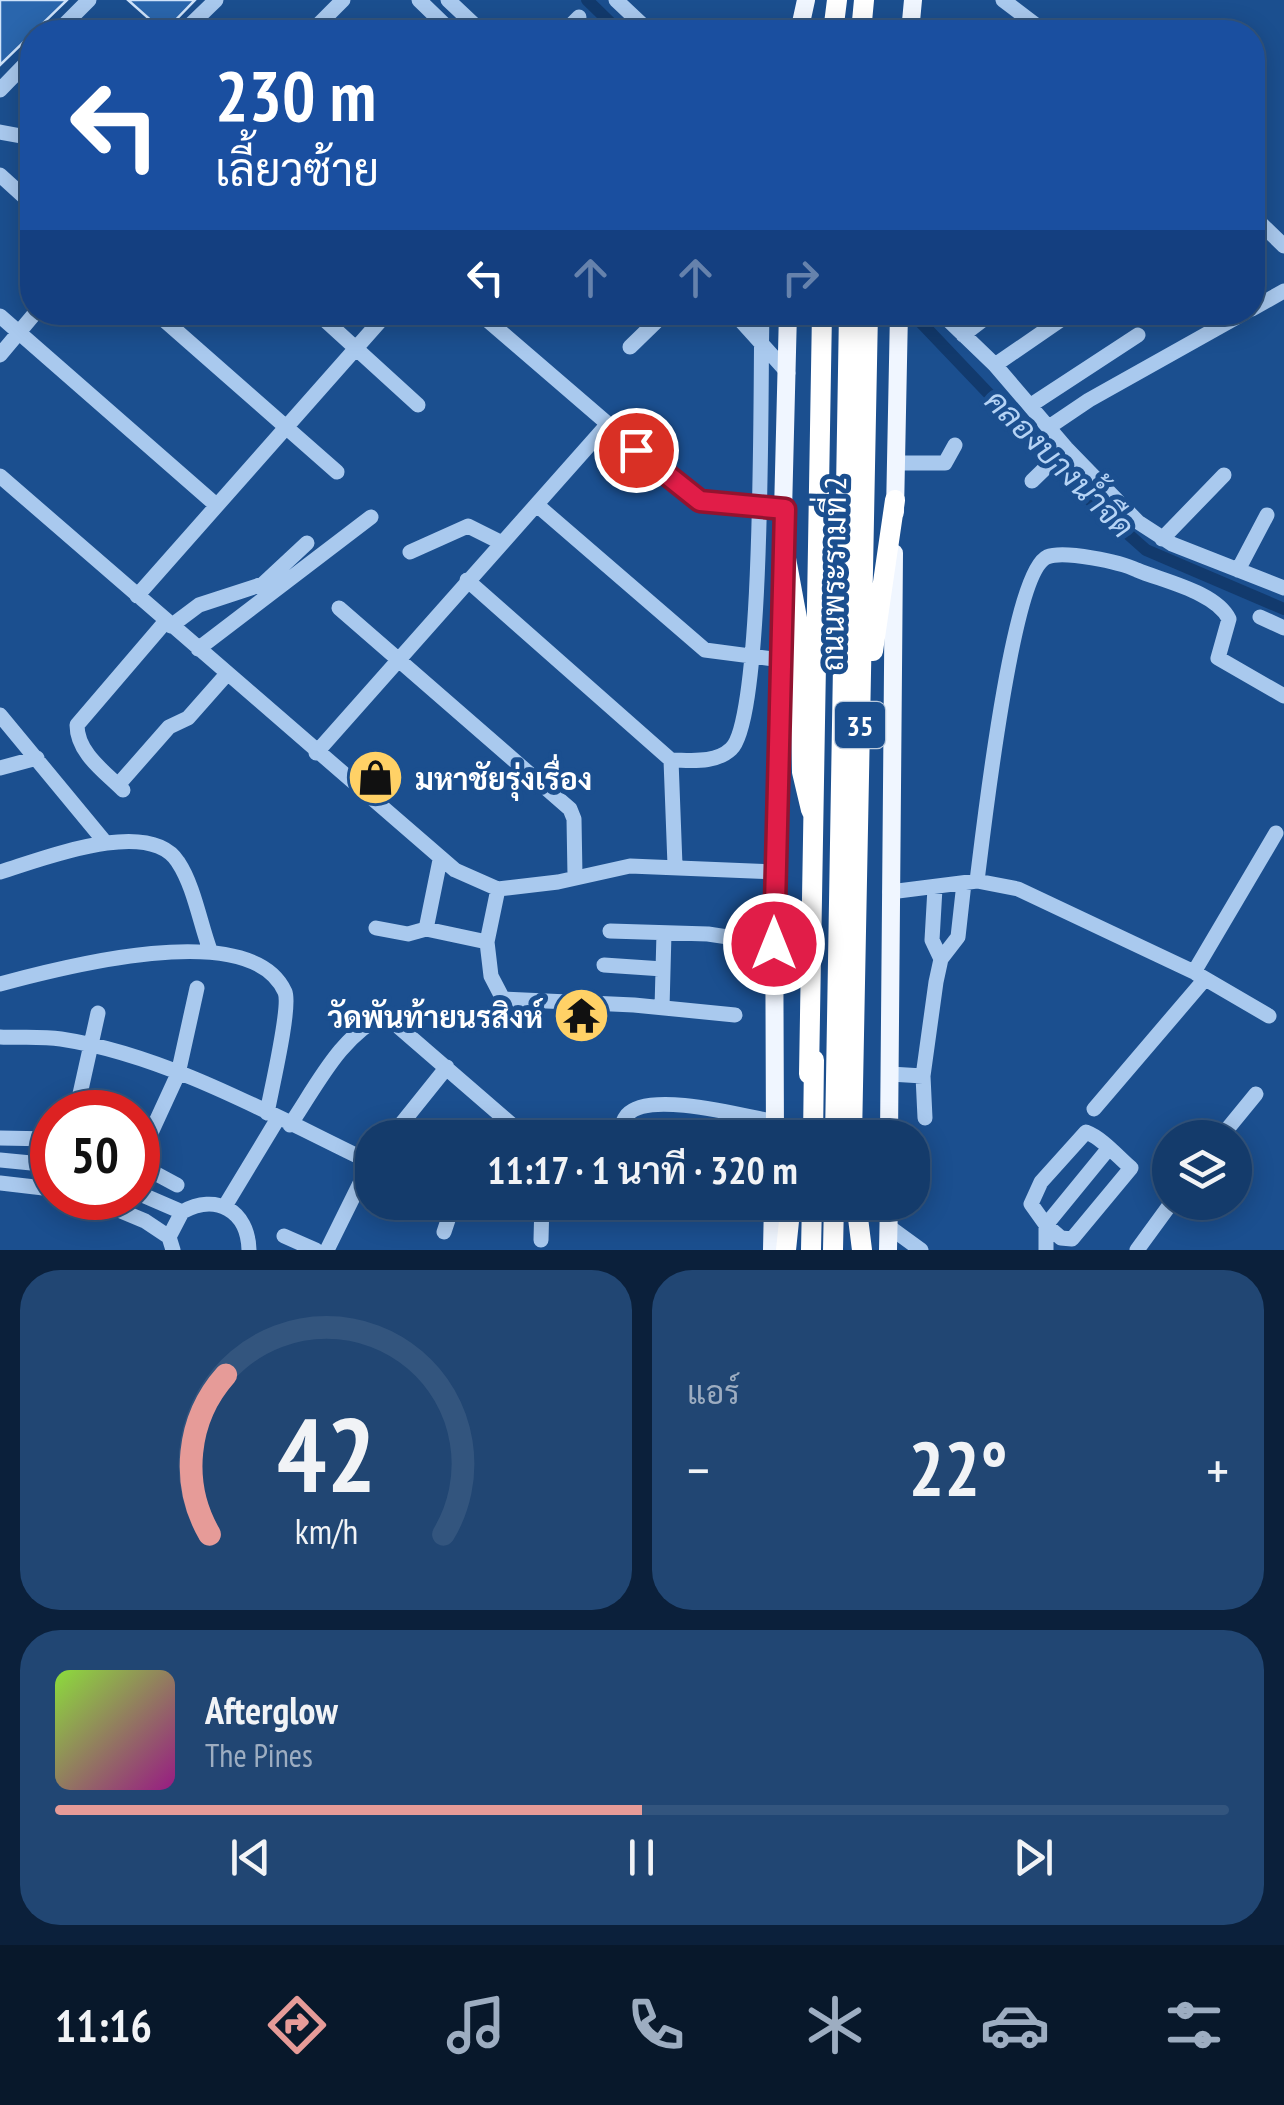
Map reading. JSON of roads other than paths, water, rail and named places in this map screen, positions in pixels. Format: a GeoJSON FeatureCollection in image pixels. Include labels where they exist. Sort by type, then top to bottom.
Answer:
{"type":"FeatureCollection","features":[{"type":"Feature","properties":{"kind":"highway","name":"ถนนพระรามที่ 2"},"geometry":{"type":"LineString","coordinates":[[811,1120],[819,818],[824,325]]}},
{"type":"Feature","properties":{"kind":"highway"},"geometry":{"type":"LineString","coordinates":[[810,1120],[824,325]]}},
{"type":"Feature","properties":{"kind":"highway"},"geometry":{"type":"LineString","coordinates":[[836,1120],[850,325]]}},
{"type":"Feature","properties":{"kind":"highway","name":"ถนนพระรามที่ 2"},"geometry":{"type":"LineString","coordinates":[[849,1120],[868,325]]}},
{"type":"Feature","properties":{"kind":"highway"},"geometry":{"type":"LineString","coordinates":[[858,808],[876,627],[895,500]]}},
{"type":"Feature","properties":{"kind":"highway"},"geometry":{"type":"LineString","coordinates":[[785,553],[800,629],[802,772],[808,802],[819,818]]}},
{"type":"Feature","properties":{"kind":"highway"},"geometry":{"type":"LineString","coordinates":[[803,1120],[809,1074]]}},
{"type":"Feature","properties":{"kind":"highway"},"geometry":{"type":"LineString","coordinates":[[836,1076],[845,1120]]}},
{"type":"Feature","properties":{"kind":"highway"},"geometry":{"type":"LineString","coordinates":[[786,1250],[789,1220]]}},
{"type":"Feature","properties":{"kind":"highway"},"geometry":{"type":"LineString","coordinates":[[808,1250],[809,1220]]}},
{"type":"Feature","properties":{"kind":"highway"},"geometry":{"type":"LineString","coordinates":[[833,1250],[834,1220]]}},
{"type":"Feature","properties":{"kind":"highway"},"geometry":{"type":"LineString","coordinates":[[850,1250],[852,1220]]}},
{"type":"Feature","properties":{"kind":"highway"},"geometry":{"type":"LineString","coordinates":[[857,1220],[862,1250]]}},
{"type":"Feature","properties":{"kind":"main road","name":"ถนนพระรามที่ 2"},"geometry":{"type":"LineString","coordinates":[[775,1120],[774,872],[788,325]]}},
{"type":"Feature","properties":{"kind":"main road","name":"ถนนพระรามที่ 2"},"geometry":{"type":"LineString","coordinates":[[889,1120],[898,325]]}},
{"type":"Feature","properties":{"kind":"main road"},"geometry":{"type":"LineString","coordinates":[[772,1250],[773,1220]]}},
{"type":"Feature","properties":{"kind":"main road"},"geometry":{"type":"LineString","coordinates":[[888,1220],[888,1250]]}},
{"type":"Feature","properties":{"kind":"street"},"geometry":{"type":"LineString","coordinates":[[69,20],[89,0]]}},
{"type":"Feature","properties":{"kind":"street"},"geometry":{"type":"LineString","coordinates":[[195,20],[216,0]]}},
{"type":"Feature","properties":{"kind":"street"},"geometry":{"type":"LineString","coordinates":[[323,20],[343,0]]}},
{"type":"Feature","properties":{"kind":"street"},"geometry":{"type":"LineString","coordinates":[[419,0],[436,20]]}},
{"type":"Feature","properties":{"kind":"street"},"geometry":{"type":"LineString","coordinates":[[616,0],[637,20]]}},
{"type":"Feature","properties":{"kind":"street"},"geometry":{"type":"LineString","coordinates":[[1004,0],[1030,20]]}},
{"type":"Feature","properties":{"kind":"street"},"geometry":{"type":"LineString","coordinates":[[576,20],[579,17]]}},
{"type":"Feature","properties":{"kind":"street"},"geometry":{"type":"LineString","coordinates":[[0,90],[20,69]]}},
{"type":"Feature","properties":{"kind":"street"},"geometry":{"type":"LineString","coordinates":[[0,175],[20,193]]}},
{"type":"Feature","properties":{"kind":"street"},"geometry":{"type":"LineString","coordinates":[[0,316],[216,505]]}},
{"type":"Feature","properties":{"kind":"street"},"geometry":{"type":"LineString","coordinates":[[0,355],[25,325]]}},
{"type":"Feature","properties":{"kind":"street"},"geometry":{"type":"LineString","coordinates":[[170,325],[338,472]]}},
{"type":"Feature","properties":{"kind":"street"},"geometry":{"type":"LineString","coordinates":[[331,325],[418,405]]}},
{"type":"Feature","properties":{"kind":"street"},"geometry":{"type":"LineString","coordinates":[[137,596],[376,325]]}},
{"type":"Feature","properties":{"kind":"street"},"geometry":{"type":"LineString","coordinates":[[493,325],[694,498],[785,509]]}},
{"type":"Feature","properties":{"kind":"street"},"geometry":{"type":"LineString","coordinates":[[630,346],[652,325]]}},
{"type":"Feature","properties":{"kind":"street"},"geometry":{"type":"LineString","coordinates":[[746,325],[788,373]]}},
{"type":"Feature","properties":{"kind":"street"},"geometry":{"type":"LineString","coordinates":[[468,580],[671,760],[709,760],[732,749],[740,731],[752,656],[763,325]]}},
{"type":"Feature","properties":{"kind":"street"},"geometry":{"type":"LineString","coordinates":[[779,325],[788,333]]}},
{"type":"Feature","properties":{"kind":"street"},"geometry":{"type":"LineString","coordinates":[[953,325],[1050,427],[1062,452],[1162,540],[1283,584]]}},
{"type":"Feature","properties":{"kind":"street"},"geometry":{"type":"LineString","coordinates":[[963,335],[976,325]]}},
{"type":"Feature","properties":{"kind":"street"},"geometry":{"type":"LineString","coordinates":[[995,365],[1053,325]]}},
{"type":"Feature","properties":{"kind":"street"},"geometry":{"type":"LineString","coordinates":[[1050,427],[1089,400],[1224,325]]}},
{"type":"Feature","properties":{"kind":"street"},"geometry":{"type":"LineString","coordinates":[[1031,405],[1138,335]]}},
{"type":"Feature","properties":{"kind":"street"},"geometry":{"type":"LineString","coordinates":[[316,753],[607,425]]}},
{"type":"Feature","properties":{"kind":"street"},"geometry":{"type":"LineString","coordinates":[[895,463],[946,463],[955,445]]}},
{"type":"Feature","properties":{"kind":"street"},"geometry":{"type":"LineString","coordinates":[[1038,475],[1062,452]]}},
{"type":"Feature","properties":{"kind":"street"},"geometry":{"type":"LineString","coordinates":[[1162,540],[1224,475]]}},
{"type":"Feature","properties":{"kind":"street"},"geometry":{"type":"LineString","coordinates":[[0,476],[440,860],[480,884],[498,889],[630,866],[774,872]]}},
{"type":"Feature","properties":{"kind":"street"},"geometry":{"type":"LineString","coordinates":[[538,505],[706,650],[781,660]]}},
{"type":"Feature","properties":{"kind":"street"},"geometry":{"type":"LineString","coordinates":[[1238,570],[1267,515]]}},
{"type":"Feature","properties":{"kind":"street"},"geometry":{"type":"LineString","coordinates":[[198,650],[372,517]]}},
{"type":"Feature","properties":{"kind":"street"},"geometry":{"type":"LineString","coordinates":[[410,552],[468,526],[500,542]]}},
{"type":"Feature","properties":{"kind":"street"},"geometry":{"type":"LineString","coordinates":[[226,675],[188,718],[169,727],[120,788],[90,758],[79,740],[77,725],[168,624],[199,604],[263,584],[307,543]]}},
{"type":"Feature","properties":{"kind":"street"},"geometry":{"type":"LineString","coordinates":[[926,1118],[924,1076],[941,960],[958,937],[1018,622],[1032,572],[1048,557],[1065,555],[1128,566],[1207,600],[1224,610],[1229,619],[1218,658],[1284,696]]}},
{"type":"Feature","properties":{"kind":"street"},"geometry":{"type":"LineString","coordinates":[[339,608],[570,809],[574,818],[574,876]]}},
{"type":"Feature","properties":{"kind":"street"},"geometry":{"type":"LineString","coordinates":[[1260,616],[1284,628]]}},
{"type":"Feature","properties":{"kind":"street"},"geometry":{"type":"LineString","coordinates":[[0,715],[105,842]]}},
{"type":"Feature","properties":{"kind":"street"},"geometry":{"type":"LineString","coordinates":[[0,768],[37,758]]}},
{"type":"Feature","properties":{"kind":"street"},"geometry":{"type":"LineString","coordinates":[[671,760],[675,865]]}},
{"type":"Feature","properties":{"kind":"street"},"geometry":{"type":"LineString","coordinates":[[1094,1109],[1199,975],[1276,833]]}},
{"type":"Feature","properties":{"kind":"street"},"geometry":{"type":"LineString","coordinates":[[0,872],[105,842],[136,843],[172,855],[180,864],[210,950]]}},
{"type":"Feature","properties":{"kind":"street"},"geometry":{"type":"LineString","coordinates":[[426,929],[440,860]]}},
{"type":"Feature","properties":{"kind":"street"},"geometry":{"type":"LineString","coordinates":[[890,892],[970,882],[1018,889],[1199,975],[1269,1016]]}},
{"type":"Feature","properties":{"kind":"street"},"geometry":{"type":"LineString","coordinates":[[935,888],[932,940],[941,960]]}},
{"type":"Feature","properties":{"kind":"street"},"geometry":{"type":"LineString","coordinates":[[498,889],[487,942],[491,976],[504,999],[735,1016]]}},
{"type":"Feature","properties":{"kind":"street"},"geometry":{"type":"LineString","coordinates":[[376,928],[408,934],[426,929],[487,942]]}},
{"type":"Feature","properties":{"kind":"street"},"geometry":{"type":"LineString","coordinates":[[610,930],[774,944]]}},
{"type":"Feature","properties":{"kind":"street"},"geometry":{"type":"LineString","coordinates":[[662,1008],[664,933]]}},
{"type":"Feature","properties":{"kind":"street"},"geometry":{"type":"LineString","coordinates":[[0,984],[121,956],[210,950],[265,971],[284,991],[278,1119]]}},
{"type":"Feature","properties":{"kind":"street"},"geometry":{"type":"LineString","coordinates":[[604,965],[663,969]]}},
{"type":"Feature","properties":{"kind":"street"},"geometry":{"type":"LineString","coordinates":[[160,1114],[178,1074],[197,988]]}},
{"type":"Feature","properties":{"kind":"street"},"geometry":{"type":"LineString","coordinates":[[80,1090],[98,1014]]}},
{"type":"Feature","properties":{"kind":"street"},"geometry":{"type":"LineString","coordinates":[[225,1206],[278,1119],[349,1041],[370,1022],[385,1016],[447,1066],[504,1120]]}},
{"type":"Feature","properties":{"kind":"street"},"geometry":{"type":"LineString","coordinates":[[0,1037],[59,1039],[88,1045],[178,1074],[355,1153]]}},
{"type":"Feature","properties":{"kind":"street"},"geometry":{"type":"LineString","coordinates":[[404,1120],[447,1066]]}},
{"type":"Feature","properties":{"kind":"street"},"geometry":{"type":"LineString","coordinates":[[890,1074],[924,1076]]}},
{"type":"Feature","properties":{"kind":"street"},"geometry":{"type":"LineString","coordinates":[[1235,1120],[1256,1094]]}},
{"type":"Feature","properties":{"kind":"street"},"geometry":{"type":"LineString","coordinates":[[625,1120],[636,1108],[662,1103],[733,1120]]}},
{"type":"Feature","properties":{"kind":"street"},"geometry":{"type":"LineString","coordinates":[[1086,1132],[1131,1168],[1072,1239],[1061,1238],[1046,1225],[1032,1209],[1032,1198],[1086,1132]]}},
{"type":"Feature","properties":{"kind":"street"},"geometry":{"type":"LineString","coordinates":[[0,1138],[30,1138]]}},
{"type":"Feature","properties":{"kind":"street"},"geometry":{"type":"LineString","coordinates":[[1046,1250],[1046,1225],[1108,1148]]}},
{"type":"Feature","properties":{"kind":"street"},"geometry":{"type":"LineString","coordinates":[[0,1160],[30,1163]]}},
{"type":"Feature","properties":{"kind":"street"},"geometry":{"type":"LineString","coordinates":[[160,1175],[177,1185]]}},
{"type":"Feature","properties":{"kind":"street"},"geometry":{"type":"LineString","coordinates":[[0,1184],[30,1187]]}},
{"type":"Feature","properties":{"kind":"street"},"geometry":{"type":"LineString","coordinates":[[328,1250],[355,1195]]}},
{"type":"Feature","properties":{"kind":"street"},"geometry":{"type":"LineString","coordinates":[[160,1202],[182,1212],[210,1202],[225,1206],[243,1221],[251,1249]]}},
{"type":"Feature","properties":{"kind":"street"},"geometry":{"type":"LineString","coordinates":[[145,1220],[171,1243],[182,1212]]}},
{"type":"Feature","properties":{"kind":"street"},"geometry":{"type":"LineString","coordinates":[[444,1232],[448,1220]]}},
{"type":"Feature","properties":{"kind":"street"},"geometry":{"type":"LineString","coordinates":[[541,1240],[542,1220]]}},
{"type":"Feature","properties":{"kind":"street"},"geometry":{"type":"LineString","coordinates":[[1136,1250],[1158,1220]]}},
{"type":"Feature","properties":{"kind":"street"},"geometry":{"type":"LineString","coordinates":[[888,1226],[921,1250]]}},
{"type":"Feature","properties":{"kind":"street"},"geometry":{"type":"LineString","coordinates":[[284,1236],[316,1250]]}},
{"type":"Feature","properties":{"kind":"waterway","name":"คลองบางน้ำจืด"},"geometry":{"type":"LineString","coordinates":[[587,0],[608,20]]}},
{"type":"Feature","properties":{"kind":"waterway","name":"คลองบางน้ำจืด"},"geometry":{"type":"LineString","coordinates":[[923,325],[1091,501],[1146,550],[1284,609]]}},
{"type":"Feature","properties":{"kind":"place","name":"มหาชัยรุ่งเรื่อง"},"geometry":{"type":"Point","coordinates":[376,778]}},
{"type":"Feature","properties":{"kind":"place","name":"วัดพันท้ายนรสิงห์"},"geometry":{"type":"Point","coordinates":[582,1016]}}]}
